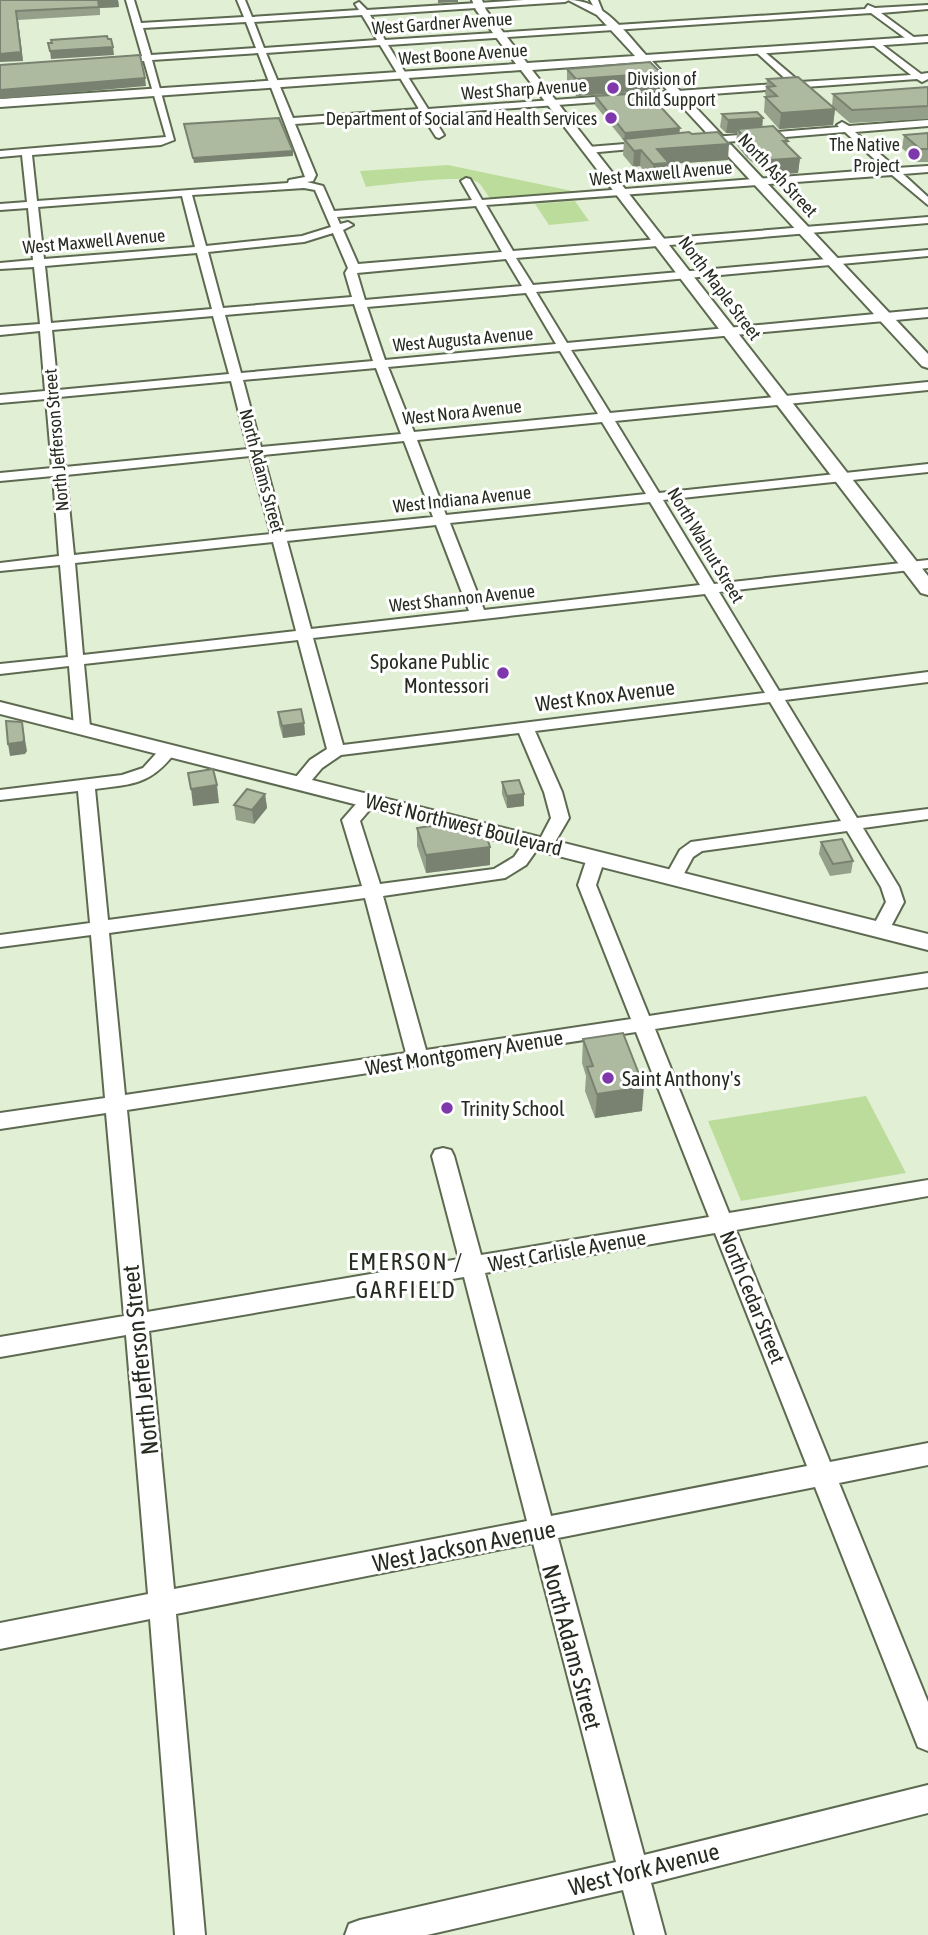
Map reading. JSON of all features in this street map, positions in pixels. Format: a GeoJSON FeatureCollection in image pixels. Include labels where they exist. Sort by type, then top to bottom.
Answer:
{"type":"FeatureCollection","features":[{"type":"Feature","properties":{"kind":"main road","name":"North Ash Street"},"geometry":{"type":"LineString","coordinates":[[573,0],[601,13],[928,363]]}},
{"type":"Feature","properties":{"kind":"main road","name":"North Maple Street"},"geometry":{"type":"LineString","coordinates":[[476,4],[928,589]]}},
{"type":"Feature","properties":{"kind":"main road","name":"West Boone Avenue"},"geometry":{"type":"LineString","coordinates":[[0,103],[928,39]]}},
{"type":"Feature","properties":{"kind":"main road","name":"West Northwest Boulevard"},"geometry":{"type":"LineString","coordinates":[[0,708],[928,942]]}},
{"type":"Feature","properties":{"kind":"street"},"geometry":{"type":"LineString","coordinates":[[0,154],[169,141],[171,138],[130,0]]}},
{"type":"Feature","properties":{"kind":"street"},"geometry":{"type":"LineString","coordinates":[[241,0],[291,121],[312,182],[319,188],[354,268]]}},
{"type":"Feature","properties":{"kind":"street"},"geometry":{"type":"LineString","coordinates":[[357,0],[439,135]]}},
{"type":"Feature","properties":{"kind":"street"},"geometry":{"type":"LineString","coordinates":[[138,26],[565,0]]}},
{"type":"Feature","properties":{"kind":"street","name":"North Ash Street"},"geometry":{"type":"LineString","coordinates":[[594,0],[601,13]]}},
{"type":"Feature","properties":{"kind":"street"},"geometry":{"type":"LineString","coordinates":[[858,0],[912,40]]}},
{"type":"Feature","properties":{"kind":"street","name":"West Gardner Avenue"},"geometry":{"type":"LineString","coordinates":[[109,60],[928,7]]}},
{"type":"Feature","properties":{"kind":"street"},"geometry":{"type":"LineString","coordinates":[[876,43],[923,76],[928,84]]}},
{"type":"Feature","properties":{"kind":"street"},"geometry":{"type":"LineString","coordinates":[[761,51],[816,102]]}},
{"type":"Feature","properties":{"kind":"street","name":"West Sharp Avenue"},"geometry":{"type":"LineString","coordinates":[[291,121],[923,76]]}},
{"type":"Feature","properties":{"kind":"street"},"geometry":{"type":"LineString","coordinates":[[830,114],[928,202]]}},
{"type":"Feature","properties":{"kind":"street"},"geometry":{"type":"LineString","coordinates":[[687,142],[928,123]]}},
{"type":"Feature","properties":{"kind":"street"},"geometry":{"type":"LineString","coordinates":[[588,150],[661,144]]}},
{"type":"Feature","properties":{"kind":"street","name":"North Jefferson Street"},"geometry":{"type":"LineString","coordinates":[[27,152],[40,263],[82,727]]}},
{"type":"Feature","properties":{"kind":"street","name":"West Maxwell Avenue"},"geometry":{"type":"LineString","coordinates":[[331,214],[481,205],[928,169]]}},
{"type":"Feature","properties":{"kind":"street","name":"North Walnut Street"},"geometry":{"type":"LineString","coordinates":[[466,181],[895,897],[880,930]]}},
{"type":"Feature","properties":{"kind":"street"},"geometry":{"type":"LineString","coordinates":[[0,207],[312,182]]}},
{"type":"Feature","properties":{"kind":"street","name":"North Adams Street"},"geometry":{"type":"LineString","coordinates":[[186,192],[258,452],[336,751]]}},
{"type":"Feature","properties":{"kind":"street","name":"West Maxwell Avenue"},"geometry":{"type":"LineString","coordinates":[[0,266],[282,242],[336,230],[396,211]]}},
{"type":"Feature","properties":{"kind":"street"},"geometry":{"type":"LineString","coordinates":[[478,615],[380,364],[350,272],[354,268],[928,220]]}},
{"type":"Feature","properties":{"kind":"street"},"geometry":{"type":"LineString","coordinates":[[0,331],[529,289],[928,253]]}},
{"type":"Feature","properties":{"kind":"street","name":"West Augusta Avenue"},"geometry":{"type":"LineString","coordinates":[[0,399],[928,313]]}},
{"type":"Feature","properties":{"kind":"street","name":"West Nora Avenue"},"geometry":{"type":"LineString","coordinates":[[0,477],[928,386]]}},
{"type":"Feature","properties":{"kind":"street","name":"West Indiana Avenue"},"geometry":{"type":"LineString","coordinates":[[0,567],[928,468]]}},
{"type":"Feature","properties":{"kind":"street","name":"West Shannon Avenue"},"geometry":{"type":"LineString","coordinates":[[0,669],[928,564]]}},
{"type":"Feature","properties":{"kind":"street","name":"West Knox Avenue"},"geometry":{"type":"LineString","coordinates":[[336,751],[928,677]]}},
{"type":"Feature","properties":{"kind":"street"},"geometry":{"type":"LineString","coordinates":[[0,942],[499,874],[520,861],[560,818],[553,792],[525,728]]}},
{"type":"Feature","properties":{"kind":"street"},"geometry":{"type":"LineString","coordinates":[[0,795],[124,780],[149,772],[169,750]]}},
{"type":"Feature","properties":{"kind":"street"},"geometry":{"type":"LineString","coordinates":[[300,783],[316,764],[336,751]]}},
{"type":"Feature","properties":{"kind":"street","name":"North Jefferson Street"},"geometry":{"type":"LineString","coordinates":[[86,785],[137,1323],[190,1935]]}},
{"type":"Feature","properties":{"kind":"street"},"geometry":{"type":"LineString","coordinates":[[369,800],[351,820],[418,1059]]}},
{"type":"Feature","properties":{"kind":"street"},"geometry":{"type":"LineString","coordinates":[[674,877],[686,855],[697,846],[928,814]]}},
{"type":"Feature","properties":{"kind":"street","name":"North Cedar Street"},"geometry":{"type":"LineString","coordinates":[[596,858],[587,885],[928,1737]]}},
{"type":"Feature","properties":{"kind":"street","name":"West Montgomery Avenue"},"geometry":{"type":"LineString","coordinates":[[0,1121],[928,980]]}},
{"type":"Feature","properties":{"kind":"street","name":"North Adams Street"},"geometry":{"type":"LineString","coordinates":[[443,1156],[650,1935]]}},
{"type":"Feature","properties":{"kind":"street","name":"West Carlisle Avenue"},"geometry":{"type":"LineString","coordinates":[[0,1347],[928,1188]]}},
{"type":"Feature","properties":{"kind":"street","name":"West Jackson Avenue"},"geometry":{"type":"LineString","coordinates":[[0,1636],[928,1454]]}},
{"type":"Feature","properties":{"kind":"street","name":"West York Avenue"},"geometry":{"type":"LineString","coordinates":[[360,1935],[633,1873],[928,1799]]}},
{"type":"Feature","properties":{"kind":"green space"},"geometry":{"type":"Polygon","coordinates":[[[448,165],[577,192],[491,199],[477,182],[457,179],[366,187],[360,171],[448,165]]]}},
{"type":"Feature","properties":{"kind":"green space"},"geometry":{"type":"Polygon","coordinates":[[[575,201],[589,221],[549,225],[535,204],[575,201]]]}},
{"type":"Feature","properties":{"kind":"green space"},"geometry":{"type":"Polygon","coordinates":[[[866,1096],[906,1173],[741,1201],[708,1121],[866,1096]]]}},
{"type":"Feature","properties":{"kind":"building"},"geometry":{"type":"Polygon","coordinates":[[[0,0],[98,0],[99,7],[16,11],[21,52],[0,54],[0,0]]]}},
{"type":"Feature","properties":{"kind":"building"},"geometry":{"type":"Polygon","coordinates":[[[107,36],[113,47],[50,51],[48,43],[52,43],[51,40],[107,36]]]}},
{"type":"Feature","properties":{"kind":"building"},"geometry":{"type":"Polygon","coordinates":[[[140,55],[145,78],[0,90],[0,65],[140,55]]]}},
{"type":"Feature","properties":{"kind":"building"},"geometry":{"type":"Polygon","coordinates":[[[650,62],[661,73],[576,79],[567,69],[650,62]]]}},
{"type":"Feature","properties":{"kind":"building"},"geometry":{"type":"Polygon","coordinates":[[[798,77],[835,109],[781,113],[765,97],[777,96],[767,87],[775,86],[767,79],[798,77]]]}},
{"type":"Feature","properties":{"kind":"building"},"geometry":{"type":"Polygon","coordinates":[[[928,87],[928,106],[852,110],[833,94],[928,87]]]}},
{"type":"Feature","properties":{"kind":"building"},"geometry":{"type":"Polygon","coordinates":[[[648,93],[680,128],[625,133],[595,96],[648,93]]]}},
{"type":"Feature","properties":{"kind":"building"},"geometry":{"type":"Polygon","coordinates":[[[757,112],[763,118],[728,120],[722,114],[757,112]]]}},
{"type":"Feature","properties":{"kind":"building"},"geometry":{"type":"Polygon","coordinates":[[[279,118],[293,151],[193,158],[184,124],[279,118]]]}},
{"type":"Feature","properties":{"kind":"building"},"geometry":{"type":"Polygon","coordinates":[[[773,126],[800,158],[769,160],[737,129],[773,126]]]}},
{"type":"Feature","properties":{"kind":"building"},"geometry":{"type":"Polygon","coordinates":[[[689,132],[718,132],[729,144],[657,149],[669,163],[653,164],[641,150],[634,151],[624,139],[689,132]]]}},
{"type":"Feature","properties":{"kind":"building"},"geometry":{"type":"Polygon","coordinates":[[[928,133],[928,149],[920,149],[904,135],[928,133]]]}},
{"type":"Feature","properties":{"kind":"building"},"geometry":{"type":"Polygon","coordinates":[[[301,709],[304,723],[282,726],[278,712],[301,709]]]}},
{"type":"Feature","properties":{"kind":"building"},"geometry":{"type":"Polygon","coordinates":[[[6,721],[22,722],[23,742],[8,744],[6,721]]]}},
{"type":"Feature","properties":{"kind":"building"},"geometry":{"type":"Polygon","coordinates":[[[213,769],[217,785],[191,789],[188,773],[213,769]]]}},
{"type":"Feature","properties":{"kind":"building"},"geometry":{"type":"Polygon","coordinates":[[[519,780],[524,794],[507,796],[502,782],[519,780]]]}},
{"type":"Feature","properties":{"kind":"building"},"geometry":{"type":"Polygon","coordinates":[[[247,789],[265,794],[252,810],[234,805],[247,789]]]}},
{"type":"Feature","properties":{"kind":"building"},"geometry":{"type":"Polygon","coordinates":[[[443,824],[486,835],[490,847],[426,855],[417,828],[443,824]]]}},
{"type":"Feature","properties":{"kind":"building"},"geometry":{"type":"Polygon","coordinates":[[[842,839],[853,861],[833,864],[821,842],[842,839]]]}},
{"type":"Feature","properties":{"kind":"building"},"geometry":{"type":"Polygon","coordinates":[[[623,1033],[644,1087],[597,1094],[587,1067],[593,1066],[583,1039],[623,1033]]]}},
{"type":"Feature","properties":{"kind":"place","name":"Division of Child Support"},"geometry":{"type":"Point","coordinates":[613,88]}},
{"type":"Feature","properties":{"kind":"place","name":"Department of Social and Health Services"},"geometry":{"type":"Point","coordinates":[611,118]}},
{"type":"Feature","properties":{"kind":"place","name":"The Native Project"},"geometry":{"type":"Point","coordinates":[914,154]}},
{"type":"Feature","properties":{"kind":"place","name":"Spokane Public Montessori"},"geometry":{"type":"Point","coordinates":[503,673]}},
{"type":"Feature","properties":{"kind":"place","name":"Saint Anthony's"},"geometry":{"type":"Point","coordinates":[608,1078]}},
{"type":"Feature","properties":{"kind":"place","name":"Trinity School"},"geometry":{"type":"Point","coordinates":[447,1108]}},
{"type":"Feature","properties":{"kind":"district","name":"EMERSON / GARFIELD"},"geometry":{"type":"Point","coordinates":[406,1275]}}]}
